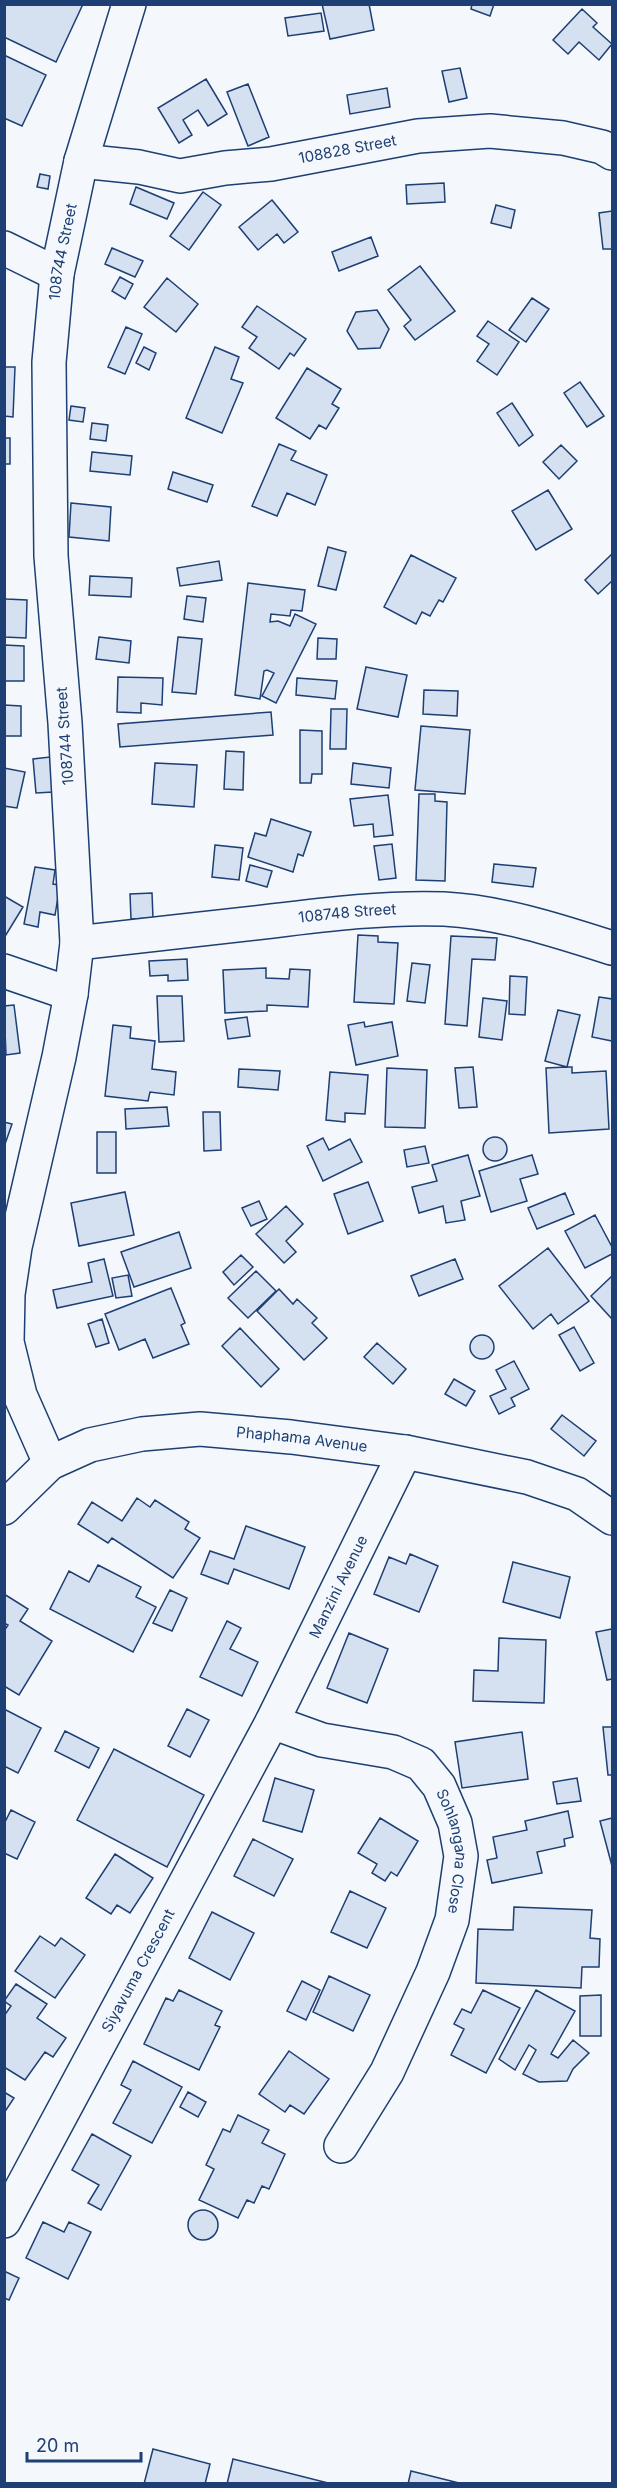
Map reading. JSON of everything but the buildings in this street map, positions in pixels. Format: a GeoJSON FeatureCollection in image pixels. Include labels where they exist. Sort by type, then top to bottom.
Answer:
{"type":"FeatureCollection","features":[{"type":"Feature","properties":{"kind":"street","name":"108744 Street"},"geometry":{"type":"LineString","coordinates":[[50,1463],[20,1395],[8,1342],[8,1294],[15,1247],[71,994],[77,943],[66,723],[51,556],[49,363],[57,274],[81,161],[129,4]]}},
{"type":"Feature","properties":{"kind":"street","name":"108828 Street"},"geometry":{"type":"LineString","coordinates":[[81,161],[139,167],[180,176],[225,168],[271,164],[418,136],[490,131],[563,138],[602,147],[612,153]]}},
{"type":"Feature","properties":{"kind":"street"},"geometry":{"type":"LineString","coordinates":[[4,248],[57,274]]}},
{"type":"Feature","properties":{"kind":"street","name":"108748 Street"},"geometry":{"type":"LineString","coordinates":[[77,943],[326,914],[387,909],[445,909],[485,914],[564,933],[612,948]]}},
{"type":"Feature","properties":{"kind":"street"},"geometry":{"type":"LineString","coordinates":[[4,971],[71,994]]}},
{"type":"Feature","properties":{"kind":"street","name":"Phaphama Avenue"},"geometry":{"type":"LineString","coordinates":[[4,1508],[50,1463],[90,1445],[142,1434],[200,1429],[291,1437],[405,1452],[527,1477],[577,1494],[612,1518]]}},
{"type":"Feature","properties":{"kind":"street","name":"Manzini Avenue"},"geometry":{"type":"LineString","coordinates":[[272,1722],[405,1452]]}},
{"type":"Feature","properties":{"kind":"street","name":"Sohlangana Close"},"geometry":{"type":"LineString","coordinates":[[272,1722],[322,1740],[393,1752],[421,1764],[439,1786],[455,1823],[461,1856],[452,1920],[433,1972],[387,2072],[341,2146]]}},
{"type":"Feature","properties":{"kind":"street","name":"Siyavuma Crescent"},"geometry":{"type":"LineString","coordinates":[[4,2221],[272,1722]]}}]}
